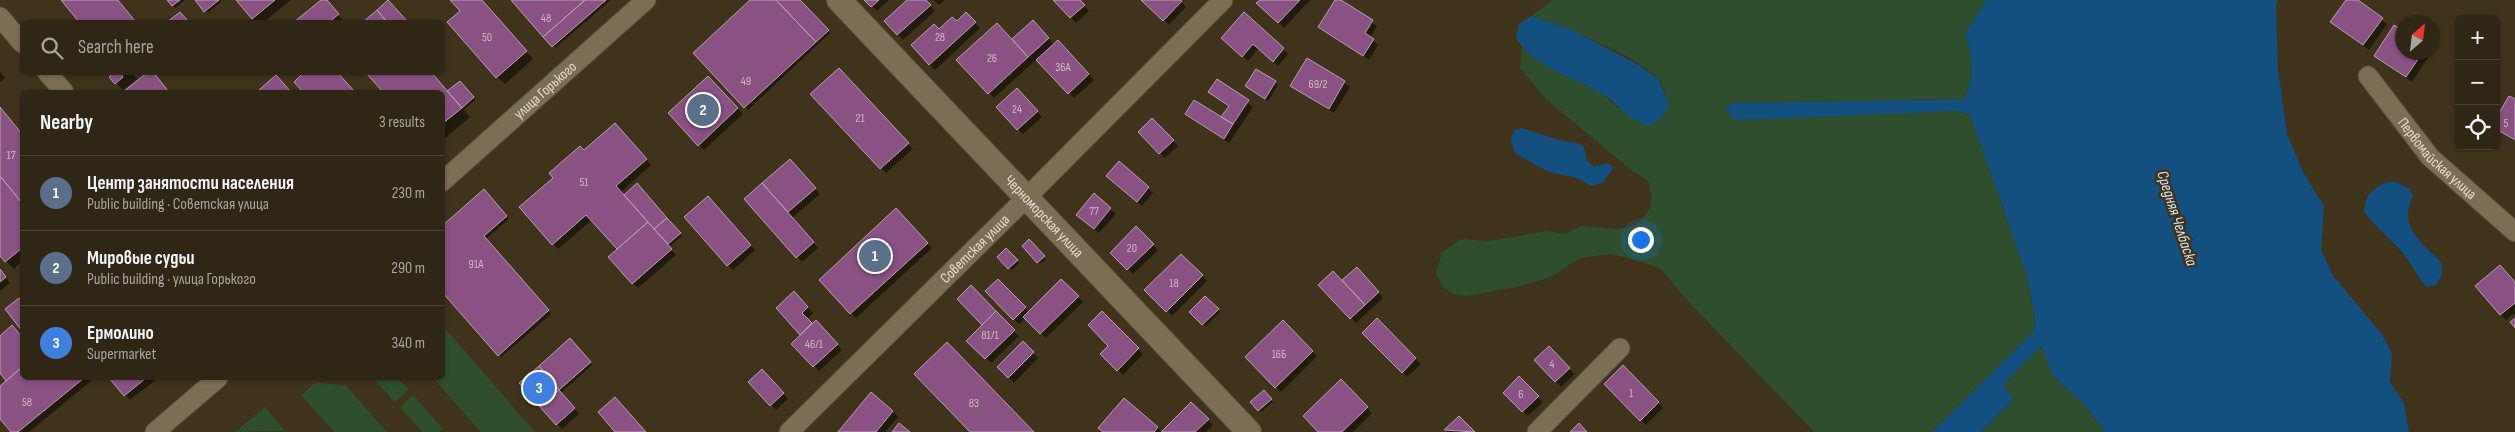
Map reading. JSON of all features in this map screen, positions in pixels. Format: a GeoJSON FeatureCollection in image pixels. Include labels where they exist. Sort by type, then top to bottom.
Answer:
{"type":"FeatureCollection","features":[{"type":"Feature","properties":{"kind":"street","name":"улица Горького"},"geometry":{"type":"LineString","coordinates":[[445,179],[646,0]]}},
{"type":"Feature","properties":{"kind":"street","name":"Черноморская улица"},"geometry":{"type":"LineString","coordinates":[[839,0],[1249,432]]}},
{"type":"Feature","properties":{"kind":"street","name":"Советская улица"},"geometry":{"type":"LineString","coordinates":[[788,432],[1026,198],[1223,0]]}},
{"type":"Feature","properties":{"kind":"street"},"geometry":{"type":"LineString","coordinates":[[0,17],[20,41]]}},
{"type":"Feature","properties":{"kind":"street"},"geometry":{"type":"LineString","coordinates":[[50,75],[62,90]]}},
{"type":"Feature","properties":{"kind":"street","name":"Первомайская улица"},"geometry":{"type":"LineString","coordinates":[[2368,76],[2430,157],[2515,232]]}},
{"type":"Feature","properties":{"kind":"street"},"geometry":{"type":"LineString","coordinates":[[1538,432],[1620,348]]}},
{"type":"Feature","properties":{"kind":"street"},"geometry":{"type":"LineString","coordinates":[[155,432],[216,380]]}},
{"type":"Feature","properties":{"kind":"green space"},"geometry":{"type":"Polygon","coordinates":[[[1553,0],[1986,0],[1965,34],[1972,59],[1972,75],[1964,99],[1732,103],[1726,110],[1958,111],[1970,115],[2027,276],[2035,318],[2034,331],[1932,432],[1814,432],[1685,298],[1662,270],[1643,262],[1611,254],[1580,258],[1551,277],[1517,287],[1466,296],[1453,294],[1442,286],[1436,273],[1442,252],[1461,239],[1489,241],[1547,231],[1565,234],[1581,226],[1617,229],[1637,225],[1646,214],[1650,205],[1651,195],[1648,181],[1630,169],[1547,100],[1520,68],[1522,48],[1564,75],[1602,93],[1618,108],[1669,105],[1662,85],[1649,71],[1618,52],[1579,34],[1531,16],[1553,0]]]}},
{"type":"Feature","properties":{"kind":"green space"},"geometry":{"type":"Polygon","coordinates":[[[445,328],[535,432],[481,432],[435,380],[445,380],[445,328]]]}},
{"type":"Feature","properties":{"kind":"green space"},"geometry":{"type":"Polygon","coordinates":[[[2041,346],[2054,377],[2083,403],[2105,432],[1981,432],[2013,400],[2004,384],[2041,346]]]}},
{"type":"Feature","properties":{"kind":"green space"},"geometry":{"type":"Polygon","coordinates":[[[375,380],[400,380],[409,390],[395,402],[375,380]]]}},
{"type":"Feature","properties":{"kind":"green space"},"geometry":{"type":"Polygon","coordinates":[[[316,382],[346,386],[387,432],[334,432],[301,395],[316,382]]]}},
{"type":"Feature","properties":{"kind":"green space"},"geometry":{"type":"Polygon","coordinates":[[[413,395],[443,429],[440,432],[422,432],[400,407],[413,395]]]}},
{"type":"Feature","properties":{"kind":"green space"},"geometry":{"type":"Polygon","coordinates":[[[265,407],[285,431],[235,432],[265,407]]]}},
{"type":"Feature","properties":{"kind":"water","name":"Средняя Челбаска"},"geometry":{"type":"Polygon","coordinates":[[[1986,0],[2278,0],[2276,6],[2278,69],[2287,134],[2303,172],[2324,206],[2321,250],[2334,277],[2381,333],[2392,353],[2390,382],[2404,403],[2409,432],[2105,432],[2083,403],[2054,377],[2041,346],[2004,384],[2013,400],[1981,432],[1932,432],[2034,331],[2035,318],[2027,276],[1970,115],[1958,111],[1735,120],[1725,110],[1732,103],[1964,99],[1970,83],[1972,67],[1965,34],[1986,0]]]}},
{"type":"Feature","properties":{"kind":"water"},"geometry":{"type":"Polygon","coordinates":[[[1531,16],[1570,29],[1639,65],[1659,80],[1669,105],[1662,118],[1648,126],[1640,123],[1601,93],[1543,64],[1533,57],[1516,38],[1519,24],[1531,16]]]}},
{"type":"Feature","properties":{"kind":"water"},"geometry":{"type":"Polygon","coordinates":[[[1521,128],[1563,141],[1578,143],[1584,147],[1587,160],[1594,167],[1608,163],[1613,168],[1603,183],[1591,186],[1577,178],[1549,172],[1516,154],[1511,142],[1513,131],[1521,128]]]}},
{"type":"Feature","properties":{"kind":"water"},"geometry":{"type":"Polygon","coordinates":[[[2387,182],[2396,182],[2410,189],[2413,197],[2408,217],[2410,226],[2420,241],[2441,262],[2442,275],[2436,285],[2427,287],[2404,254],[2364,211],[2368,196],[2377,187],[2387,182]]]}},
{"type":"Feature","properties":{"kind":"building"},"geometry":{"type":"Polygon","coordinates":[[[61,0],[118,0],[134,20],[77,20],[61,0]]]}},
{"type":"Feature","properties":{"kind":"building"},"geometry":{"type":"Polygon","coordinates":[[[167,0],[180,0],[172,6],[167,0]]]}},
{"type":"Feature","properties":{"kind":"building"},"geometry":{"type":"Polygon","coordinates":[[[195,0],[219,0],[204,12],[195,0]]]}},
{"type":"Feature","properties":{"kind":"building"},"geometry":{"type":"Polygon","coordinates":[[[236,0],[275,0],[252,19],[236,0]]]}},
{"type":"Feature","properties":{"kind":"building"},"geometry":{"type":"Polygon","coordinates":[[[321,0],[327,0],[339,14],[332,20],[296,20],[321,0]]]}},
{"type":"Feature","properties":{"kind":"building"},"geometry":{"type":"Polygon","coordinates":[[[388,0],[406,20],[385,20],[377,10],[388,0]]]}},
{"type":"Feature","properties":{"kind":"building"},"geometry":{"type":"Polygon","coordinates":[[[450,0],[482,0],[527,51],[496,78],[447,22],[460,11],[450,0]]]}},
{"type":"Feature","properties":{"kind":"building"},"geometry":{"type":"Polygon","coordinates":[[[511,0],[585,0],[543,37],[511,0]]]}},
{"type":"Feature","properties":{"kind":"building"},"geometry":{"type":"Polygon","coordinates":[[[585,0],[606,0],[552,47],[543,37],[585,0]]]}},
{"type":"Feature","properties":{"kind":"building"},"geometry":{"type":"Polygon","coordinates":[[[750,0],[776,0],[816,42],[744,108],[693,53],[750,0]]]}},
{"type":"Feature","properties":{"kind":"building"},"geometry":{"type":"Polygon","coordinates":[[[776,0],[800,0],[829,30],[816,42],[776,0]]]}},
{"type":"Feature","properties":{"kind":"building"},"geometry":{"type":"Polygon","coordinates":[[[864,0],[879,0],[871,7],[864,0]]]}},
{"type":"Feature","properties":{"kind":"building"},"geometry":{"type":"Polygon","coordinates":[[[907,0],[926,0],[931,5],[897,35],[884,21],[907,0]]]}},
{"type":"Feature","properties":{"kind":"building"},"geometry":{"type":"Polygon","coordinates":[[[1053,0],[1080,0],[1085,5],[1070,18],[1053,0]]]}},
{"type":"Feature","properties":{"kind":"building"},"geometry":{"type":"Polygon","coordinates":[[[1141,0],[1181,0],[1182,1],[1163,21],[1141,0]]]}},
{"type":"Feature","properties":{"kind":"building"},"geometry":{"type":"Polygon","coordinates":[[[1260,0],[1300,0],[1278,23],[1256,3],[1260,0]]]}},
{"type":"Feature","properties":{"kind":"building"},"geometry":{"type":"Polygon","coordinates":[[[1335,0],[1341,0],[1373,20],[1365,33],[1374,39],[1363,56],[1318,27],[1335,0]]]}},
{"type":"Feature","properties":{"kind":"building"},"geometry":{"type":"Polygon","coordinates":[[[2346,0],[2358,0],[2383,18],[2363,45],[2330,22],[2346,0]]]}},
{"type":"Feature","properties":{"kind":"building"},"geometry":{"type":"Polygon","coordinates":[[[377,10],[385,20],[365,20],[377,10]]]}},
{"type":"Feature","properties":{"kind":"building"},"geometry":{"type":"Polygon","coordinates":[[[180,12],[187,20],[170,20],[180,12]]]}},
{"type":"Feature","properties":{"kind":"building"},"geometry":{"type":"Polygon","coordinates":[[[966,12],[976,22],[929,65],[911,45],[934,24],[939,29],[952,17],[957,21],[966,12]]]}},
{"type":"Feature","properties":{"kind":"building"},"geometry":{"type":"Polygon","coordinates":[[[1244,12],[1284,48],[1273,62],[1253,44],[1242,57],[1221,38],[1244,12]]]}},
{"type":"Feature","properties":{"kind":"building"},"geometry":{"type":"Polygon","coordinates":[[[1033,20],[1049,38],[1028,57],[1012,39],[1033,20]]]}},
{"type":"Feature","properties":{"kind":"building"},"geometry":{"type":"Polygon","coordinates":[[[997,23],[1028,57],[988,94],[956,60],[997,23]]]}},
{"type":"Feature","properties":{"kind":"building"},"geometry":{"type":"Polygon","coordinates":[[[2394,25],[2395,60],[2418,60],[2406,77],[2374,56],[2394,25]]]}},
{"type":"Feature","properties":{"kind":"building"},"geometry":{"type":"Polygon","coordinates":[[[1058,40],[1089,74],[1068,94],[1036,60],[1058,40]]]}},
{"type":"Feature","properties":{"kind":"building"},"geometry":{"type":"Polygon","coordinates":[[[1307,58],[1345,81],[1329,109],[1290,86],[1307,58]]]}},
{"type":"Feature","properties":{"kind":"building"},"geometry":{"type":"Polygon","coordinates":[[[839,68],[909,143],[880,169],[810,94],[839,68]]]}},
{"type":"Feature","properties":{"kind":"building"},"geometry":{"type":"Polygon","coordinates":[[[1256,69],[1276,81],[1265,99],[1245,86],[1256,69]]]}},
{"type":"Feature","properties":{"kind":"building"},"geometry":{"type":"Polygon","coordinates":[[[111,75],[122,75],[123,77],[115,84],[109,77],[111,75]]]}},
{"type":"Feature","properties":{"kind":"building"},"geometry":{"type":"Polygon","coordinates":[[[144,75],[155,75],[167,90],[126,90],[144,75]]]}},
{"type":"Feature","properties":{"kind":"building"},"geometry":{"type":"Polygon","coordinates":[[[276,75],[289,90],[259,90],[276,75]]]}},
{"type":"Feature","properties":{"kind":"building"},"geometry":{"type":"Polygon","coordinates":[[[301,75],[340,75],[353,90],[301,90],[294,82],[301,75]]]}},
{"type":"Feature","properties":{"kind":"building"},"geometry":{"type":"Polygon","coordinates":[[[368,75],[434,75],[462,108],[445,122],[445,90],[381,90],[368,75]]]}},
{"type":"Feature","properties":{"kind":"building"},"geometry":{"type":"Polygon","coordinates":[[[708,76],[738,108],[698,146],[668,113],[708,76]]]}},
{"type":"Feature","properties":{"kind":"building"},"geometry":{"type":"Polygon","coordinates":[[[1217,79],[1249,100],[1233,124],[1221,117],[1229,106],[1208,92],[1217,79]]]}},
{"type":"Feature","properties":{"kind":"building"},"geometry":{"type":"Polygon","coordinates":[[[460,81],[474,97],[462,108],[447,91],[460,81]]]}},
{"type":"Feature","properties":{"kind":"building"},"geometry":{"type":"Polygon","coordinates":[[[1017,88],[1038,111],[1017,130],[996,107],[1017,88]]]}},
{"type":"Feature","properties":{"kind":"building"},"geometry":{"type":"Polygon","coordinates":[[[2509,96],[2515,99],[2515,140],[2500,131],[2500,111],[2509,96]]]}},
{"type":"Feature","properties":{"kind":"building"},"geometry":{"type":"Polygon","coordinates":[[[1194,100],[1233,124],[1224,139],[1185,114],[1194,100]]]}},
{"type":"Feature","properties":{"kind":"building"},"geometry":{"type":"Polygon","coordinates":[[[0,107],[20,132],[20,201],[0,176],[0,107]]]}},
{"type":"Feature","properties":{"kind":"building"},"geometry":{"type":"Polygon","coordinates":[[[1152,118],[1174,140],[1159,154],[1138,132],[1152,118]]]}},
{"type":"Feature","properties":{"kind":"building"},"geometry":{"type":"Polygon","coordinates":[[[615,123],[647,159],[616,186],[648,222],[617,249],[586,215],[552,245],[519,207],[553,178],[549,173],[580,146],[584,150],[615,123]]]}},
{"type":"Feature","properties":{"kind":"building"},"geometry":{"type":"Polygon","coordinates":[[[790,159],[816,188],[788,212],[762,183],[790,159]]]}},
{"type":"Feature","properties":{"kind":"building"},"geometry":{"type":"Polygon","coordinates":[[[1119,161],[1149,187],[1137,202],[1106,176],[1119,161]]]}},
{"type":"Feature","properties":{"kind":"building"},"geometry":{"type":"Polygon","coordinates":[[[0,176],[20,201],[20,250],[5,262],[0,256],[0,176]]]}},
{"type":"Feature","properties":{"kind":"building"},"geometry":{"type":"Polygon","coordinates":[[[637,183],[667,218],[654,229],[624,195],[637,183]]]}},
{"type":"Feature","properties":{"kind":"building"},"geometry":{"type":"Polygon","coordinates":[[[762,183],[814,242],[796,258],[744,199],[762,183]]]}},
{"type":"Feature","properties":{"kind":"building"},"geometry":{"type":"Polygon","coordinates":[[[484,189],[507,216],[484,236],[549,310],[498,356],[445,295],[445,223],[484,189]]]}},
{"type":"Feature","properties":{"kind":"building"},"geometry":{"type":"Polygon","coordinates":[[[1094,193],[1111,208],[1094,229],[1076,215],[1094,193]]]}},
{"type":"Feature","properties":{"kind":"building"},"geometry":{"type":"Polygon","coordinates":[[[708,196],[751,245],[727,266],[684,217],[708,196]]]}},
{"type":"Feature","properties":{"kind":"building"},"geometry":{"type":"Polygon","coordinates":[[[896,208],[928,243],[850,314],[819,280],[896,208]]]}},
{"type":"Feature","properties":{"kind":"building"},"geometry":{"type":"Polygon","coordinates":[[[667,218],[681,233],[668,244],[654,229],[667,218]]]}},
{"type":"Feature","properties":{"kind":"building"},"geometry":{"type":"Polygon","coordinates":[[[648,222],[672,249],[632,284],[608,257],[648,222]]]}},
{"type":"Feature","properties":{"kind":"building"},"geometry":{"type":"Polygon","coordinates":[[[1136,226],[1154,244],[1127,270],[1110,253],[1136,226]]]}},
{"type":"Feature","properties":{"kind":"building"},"geometry":{"type":"Polygon","coordinates":[[[1029,239],[1045,256],[1037,263],[1022,246],[1029,239]]]}},
{"type":"Feature","properties":{"kind":"building"},"geometry":{"type":"Polygon","coordinates":[[[1006,248],[1018,260],[1008,269],[997,257],[1006,248]]]}},
{"type":"Feature","properties":{"kind":"building"},"geometry":{"type":"Polygon","coordinates":[[[1181,254],[1203,275],[1166,312],[1144,290],[1181,254]]]}},
{"type":"Feature","properties":{"kind":"building"},"geometry":{"type":"Polygon","coordinates":[[[2500,265],[2515,282],[2515,303],[2500,315],[2475,286],[2500,265]]]}},
{"type":"Feature","properties":{"kind":"building"},"geometry":{"type":"Polygon","coordinates":[[[1357,267],[1379,292],[1365,305],[1342,280],[1357,267]]]}},
{"type":"Feature","properties":{"kind":"building"},"geometry":{"type":"Polygon","coordinates":[[[0,269],[6,277],[0,282],[0,269]]]}},
{"type":"Feature","properties":{"kind":"building"},"geometry":{"type":"Polygon","coordinates":[[[1333,271],[1365,305],[1350,319],[1318,285],[1333,271]]]}},
{"type":"Feature","properties":{"kind":"building"},"geometry":{"type":"Polygon","coordinates":[[[998,279],[1026,307],[1013,320],[985,291],[998,279]]]}},
{"type":"Feature","properties":{"kind":"building"},"geometry":{"type":"Polygon","coordinates":[[[1061,279],[1079,296],[1040,334],[1023,317],[1061,279]]]}},
{"type":"Feature","properties":{"kind":"building"},"geometry":{"type":"Polygon","coordinates":[[[971,285],[996,311],[982,325],[957,299],[971,285]]]}},
{"type":"Feature","properties":{"kind":"building"},"geometry":{"type":"Polygon","coordinates":[[[794,291],[808,307],[802,313],[812,323],[800,335],[776,308],[794,291]]]}},
{"type":"Feature","properties":{"kind":"building"},"geometry":{"type":"Polygon","coordinates":[[[1205,296],[1219,309],[1202,325],[1189,312],[1205,296]]]}},
{"type":"Feature","properties":{"kind":"building"},"geometry":{"type":"Polygon","coordinates":[[[19,298],[20,328],[5,309],[19,298]]]}},
{"type":"Feature","properties":{"kind":"building"},"geometry":{"type":"Polygon","coordinates":[[[996,311],[1015,330],[985,359],[966,341],[996,311]]]}},
{"type":"Feature","properties":{"kind":"building"},"geometry":{"type":"Polygon","coordinates":[[[1102,311],[1139,348],[1117,371],[1100,354],[1108,346],[1088,325],[1102,311]]]}},
{"type":"Feature","properties":{"kind":"building"},"geometry":{"type":"Polygon","coordinates":[[[1377,318],[1416,358],[1402,373],[1362,333],[1377,318]]]}},
{"type":"Feature","properties":{"kind":"building"},"geometry":{"type":"Polygon","coordinates":[[[2515,318],[2515,328],[2510,322],[2515,318]]]}},
{"type":"Feature","properties":{"kind":"building"},"geometry":{"type":"Polygon","coordinates":[[[816,320],[838,344],[813,367],[791,344],[816,320]]]}},
{"type":"Feature","properties":{"kind":"building"},"geometry":{"type":"Polygon","coordinates":[[[1283,320],[1313,351],[1275,388],[1245,357],[1283,320]]]}},
{"type":"Feature","properties":{"kind":"building"},"geometry":{"type":"Polygon","coordinates":[[[12,325],[20,335],[20,369],[6,381],[0,373],[0,336],[12,325]]]}},
{"type":"Feature","properties":{"kind":"building"},"geometry":{"type":"Polygon","coordinates":[[[570,338],[591,362],[559,390],[539,366],[570,338]]]}},
{"type":"Feature","properties":{"kind":"building"},"geometry":{"type":"Polygon","coordinates":[[[1023,341],[1034,352],[1008,378],[997,367],[1023,341]]]}},
{"type":"Feature","properties":{"kind":"building"},"geometry":{"type":"Polygon","coordinates":[[[947,342],[1034,432],[970,432],[914,374],[947,342]]]}},
{"type":"Feature","properties":{"kind":"building"},"geometry":{"type":"Polygon","coordinates":[[[1549,346],[1570,368],[1555,382],[1534,360],[1549,346]]]}},
{"type":"Feature","properties":{"kind":"building"},"geometry":{"type":"Polygon","coordinates":[[[1623,365],[1659,402],[1640,421],[1604,384],[1623,365]]]}},
{"type":"Feature","properties":{"kind":"building"},"geometry":{"type":"Polygon","coordinates":[[[539,366],[559,390],[540,407],[519,383],[539,366]]]}},
{"type":"Feature","properties":{"kind":"building"},"geometry":{"type":"Polygon","coordinates":[[[20,369],[20,380],[82,380],[18,432],[11,432],[0,419],[0,386],[20,369]]]}},
{"type":"Feature","properties":{"kind":"building"},"geometry":{"type":"Polygon","coordinates":[[[762,369],[784,393],[770,406],[748,382],[762,369]]]}},
{"type":"Feature","properties":{"kind":"building"},"geometry":{"type":"Polygon","coordinates":[[[1519,376],[1539,396],[1522,412],[1503,393],[1519,376]]]}},
{"type":"Feature","properties":{"kind":"building"},"geometry":{"type":"Polygon","coordinates":[[[1341,379],[1368,407],[1342,432],[1318,432],[1303,416],[1341,379]]]}},
{"type":"Feature","properties":{"kind":"building"},"geometry":{"type":"Polygon","coordinates":[[[111,380],[144,380],[124,396],[111,380]]]}},
{"type":"Feature","properties":{"kind":"building"},"geometry":{"type":"Polygon","coordinates":[[[559,390],[575,408],[556,425],[540,407],[559,390]]]}},
{"type":"Feature","properties":{"kind":"building"},"geometry":{"type":"Polygon","coordinates":[[[1264,390],[1272,399],[1258,411],[1250,402],[1264,390]]]}},
{"type":"Feature","properties":{"kind":"building"},"geometry":{"type":"Polygon","coordinates":[[[871,392],[893,411],[876,432],[838,432],[871,392]]]}},
{"type":"Feature","properties":{"kind":"building"},"geometry":{"type":"Polygon","coordinates":[[[615,397],[646,432],[615,432],[598,412],[615,397]]]}},
{"type":"Feature","properties":{"kind":"building"},"geometry":{"type":"Polygon","coordinates":[[[1124,398],[1158,427],[1154,432],[1103,432],[1098,428],[1124,398]]]}},
{"type":"Feature","properties":{"kind":"building"},"geometry":{"type":"Polygon","coordinates":[[[1191,402],[1209,419],[1195,432],[1161,432],[1191,402]]]}},
{"type":"Feature","properties":{"kind":"building"},"geometry":{"type":"Polygon","coordinates":[[[1459,416],[1475,432],[1444,430],[1459,416]]]}},
{"type":"Feature","properties":{"kind":"building"},"geometry":{"type":"Polygon","coordinates":[[[899,423],[910,432],[892,432],[899,423]]]}},
{"type":"Feature","properties":{"kind":"building"},"geometry":{"type":"Polygon","coordinates":[[[1579,423],[1587,432],[1570,432],[1579,423]]]}},
{"type":"Feature","properties":{"kind":"place","name":"Мировые судьи"},"geometry":{"type":"Point","coordinates":[703,110]}},
{"type":"Feature","properties":{"kind":"place","name":"Центр занятости населения"},"geometry":{"type":"Point","coordinates":[875,256]}},
{"type":"Feature","properties":{"kind":"place","name":"Ермолино"},"geometry":{"type":"Point","coordinates":[539,388]}}]}
